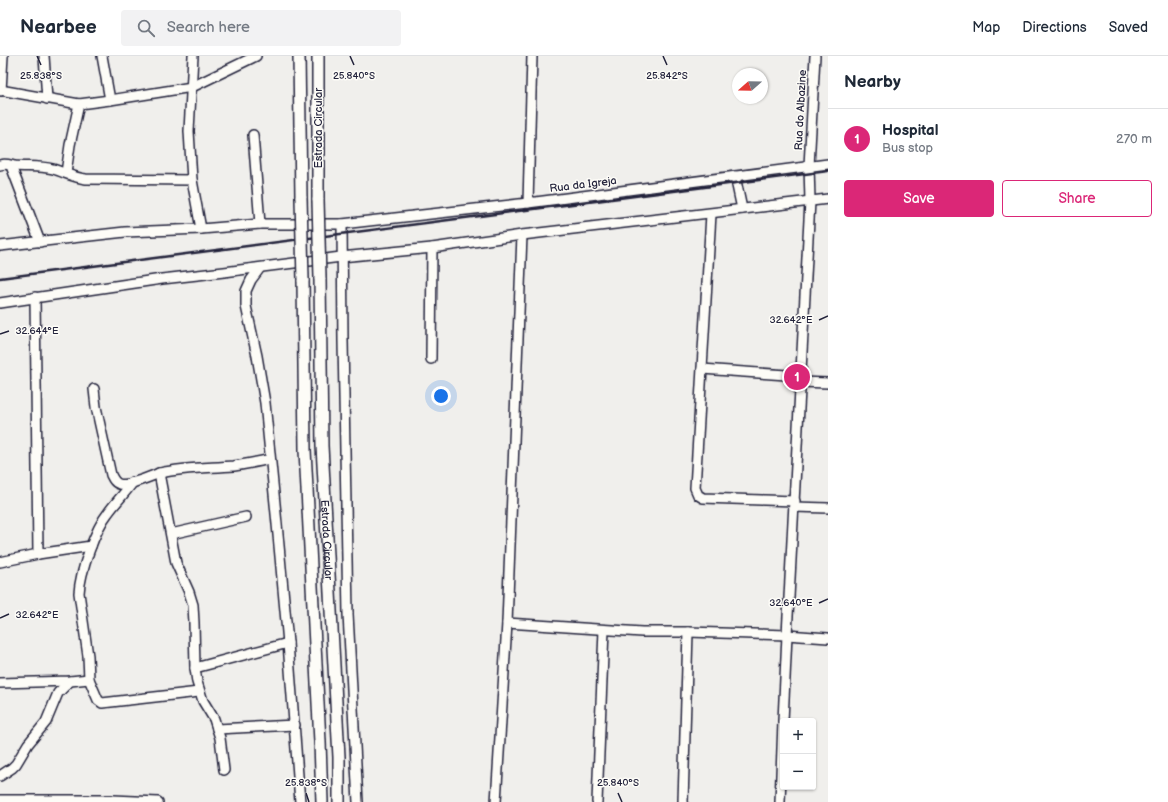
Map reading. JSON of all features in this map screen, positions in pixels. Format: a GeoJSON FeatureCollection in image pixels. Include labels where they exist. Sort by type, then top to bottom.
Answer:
{"type":"FeatureCollection","features":[{"type":"Feature","properties":{"kind":"main road","name":"Estrada Circular"},"geometry":{"type":"LineString","coordinates":[[299,56],[305,450],[322,802]]}},
{"type":"Feature","properties":{"kind":"main road","name":"Estrada Circular"},"geometry":{"type":"LineString","coordinates":[[318,56],[318,200],[322,446],[339,757],[339,802]]}},
{"type":"Feature","properties":{"kind":"street"},"geometry":{"type":"LineString","coordinates":[[2,56],[0,90],[79,104],[192,87],[256,56]]}},
{"type":"Feature","properties":{"kind":"street"},"geometry":{"type":"LineString","coordinates":[[44,56],[47,99]]}},
{"type":"Feature","properties":{"kind":"street"},"geometry":{"type":"LineString","coordinates":[[102,56],[110,100]]}},
{"type":"Feature","properties":{"kind":"street"},"geometry":{"type":"LineString","coordinates":[[193,56],[189,131],[192,180],[201,229]]}},
{"type":"Feature","properties":{"kind":"street"},"geometry":{"type":"LineString","coordinates":[[528,203],[532,56]]}},
{"type":"Feature","properties":{"kind":"street","name":"Rua do Albazine"},"geometry":{"type":"LineString","coordinates":[[783,718],[810,201],[809,166],[815,56]]}},
{"type":"Feature","properties":{"kind":"street"},"geometry":{"type":"LineString","coordinates":[[66,174],[70,145],[79,104]]}},
{"type":"Feature","properties":{"kind":"street"},"geometry":{"type":"LineString","coordinates":[[253,135],[260,224]]}},
{"type":"Feature","properties":{"kind":"street"},"geometry":{"type":"LineString","coordinates":[[4,163],[54,169],[76,178],[86,179],[192,180]]}},
{"type":"Feature","properties":{"kind":"street"},"geometry":{"type":"LineString","coordinates":[[4,163],[40,242]]}},
{"type":"Feature","properties":{"kind":"street","name":"Rua da Igreja"},"geometry":{"type":"LineString","coordinates":[[0,246],[125,232],[163,232],[260,224],[342,224],[528,203],[828,164]]}},
{"type":"Feature","properties":{"kind":"street"},"geometry":{"type":"LineString","coordinates":[[735,176],[742,209]]}},
{"type":"Feature","properties":{"kind":"street"},"geometry":{"type":"LineString","coordinates":[[0,303],[154,280],[341,257],[432,248],[522,235],[711,214],[828,199]]}},
{"type":"Feature","properties":{"kind":"street"},"geometry":{"type":"LineString","coordinates":[[711,214],[694,488],[698,495],[703,498],[794,504],[828,508]]}},
{"type":"Feature","properties":{"kind":"street"},"geometry":{"type":"LineString","coordinates":[[342,224],[341,257],[348,614],[358,802]]}},
{"type":"Feature","properties":{"kind":"street"},"geometry":{"type":"LineString","coordinates":[[496,802],[507,623],[522,235]]}},
{"type":"Feature","properties":{"kind":"street"},"geometry":{"type":"LineString","coordinates":[[431,359],[432,248]]}},
{"type":"Feature","properties":{"kind":"street"},"geometry":{"type":"LineString","coordinates":[[260,268],[248,285],[246,291],[246,306],[264,403],[288,644],[300,802]]}},
{"type":"Feature","properties":{"kind":"street"},"geometry":{"type":"LineString","coordinates":[[35,297],[38,554]]}},
{"type":"Feature","properties":{"kind":"street"},"geometry":{"type":"LineString","coordinates":[[702,369],[828,382]]}},
{"type":"Feature","properties":{"kind":"street"},"geometry":{"type":"LineString","coordinates":[[94,389],[96,407],[111,475],[114,481],[118,484],[126,484],[159,474],[183,469],[234,466],[270,459]]}},
{"type":"Feature","properties":{"kind":"street"},"geometry":{"type":"LineString","coordinates":[[159,474],[176,562],[193,605],[194,668],[199,692],[214,719],[220,738],[224,770]]}},
{"type":"Feature","properties":{"kind":"street"},"geometry":{"type":"LineString","coordinates":[[133,482],[107,514],[102,523],[91,546],[79,583],[78,594],[88,656],[89,679],[98,700],[102,702],[199,692]]}},
{"type":"Feature","properties":{"kind":"street"},"geometry":{"type":"LineString","coordinates":[[171,534],[246,517]]}},
{"type":"Feature","properties":{"kind":"street"},"geometry":{"type":"LineString","coordinates":[[0,562],[38,554],[91,546]]}},
{"type":"Feature","properties":{"kind":"street"},"geometry":{"type":"LineString","coordinates":[[507,623],[642,632],[787,635],[828,638]]}},
{"type":"Feature","properties":{"kind":"street"},"geometry":{"type":"LineString","coordinates":[[597,802],[604,630]]}},
{"type":"Feature","properties":{"kind":"street"},"geometry":{"type":"LineString","coordinates":[[683,802],[688,632]]}},
{"type":"Feature","properties":{"kind":"street"},"geometry":{"type":"LineString","coordinates":[[194,668],[288,644]]}},
{"type":"Feature","properties":{"kind":"street"},"geometry":{"type":"LineString","coordinates":[[0,683],[89,679]]}},
{"type":"Feature","properties":{"kind":"street"},"geometry":{"type":"LineString","coordinates":[[0,776],[16,764],[28,744],[46,722],[58,693],[70,681]]}},
{"type":"Feature","properties":{"kind":"street"},"geometry":{"type":"LineString","coordinates":[[217,729],[295,725]]}},
{"type":"Feature","properties":{"kind":"street","name":"Rua do Albazine"},"geometry":{"type":"LineString","coordinates":[[780,802],[782,754]]}},
{"type":"Feature","properties":{"kind":"street"},"geometry":{"type":"LineString","coordinates":[[0,800],[113,800],[158,802]]}},
{"type":"Feature","properties":{"kind":"railway"},"geometry":{"type":"LineString","coordinates":[[0,278],[828,171]]}},
{"type":"Feature","properties":{"kind":"place","name":"Hospital"},"geometry":{"type":"Point","coordinates":[797,377]}}]}
